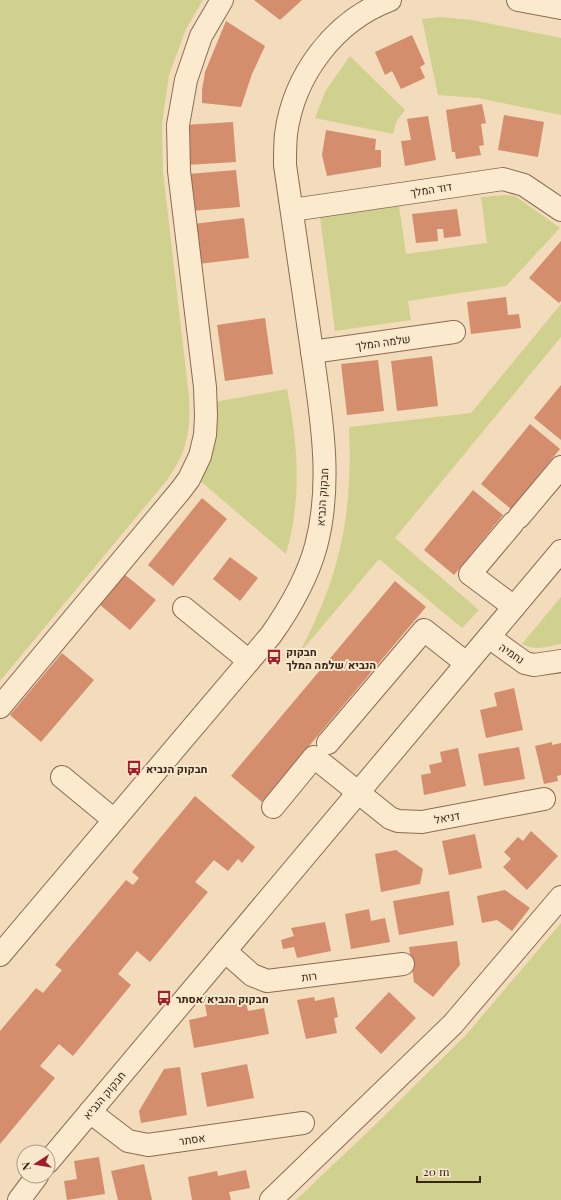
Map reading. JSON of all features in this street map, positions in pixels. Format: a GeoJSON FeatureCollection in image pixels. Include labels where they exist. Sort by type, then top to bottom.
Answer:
{"type":"FeatureCollection","features":[{"type":"Feature","properties":{"kind":"street"},"geometry":{"type":"LineString","coordinates":[[0,707],[180,491],[189,479],[200,456],[205,435],[206,401],[180,171],[178,125],[186,80],[201,36],[222,0]]}},
{"type":"Feature","properties":{"kind":"street","name":"חבקוק הנביא"},"geometry":{"type":"LineString","coordinates":[[0,955],[271,635],[299,592],[309,569],[318,539],[324,499],[322,423],[285,165],[286,134],[293,103],[306,74],[323,48],[345,24],[373,6],[390,0]]}},
{"type":"Feature","properties":{"kind":"street"},"geometry":{"type":"LineString","coordinates":[[518,0],[561,8]]}},
{"type":"Feature","properties":{"kind":"street","name":"דוד המלך"},"geometry":{"type":"LineString","coordinates":[[292,210],[492,179],[504,179],[524,185],[561,210]]}},
{"type":"Feature","properties":{"kind":"street","name":"שלמה המלך"},"geometry":{"type":"LineString","coordinates":[[312,352],[454,332]]}},
{"type":"Feature","properties":{"kind":"street"},"geometry":{"type":"LineString","coordinates":[[514,607],[470,574],[561,467]]}},
{"type":"Feature","properties":{"kind":"street","name":"חבקוק הנביא"},"geometry":{"type":"LineString","coordinates":[[56,1152],[561,551]]}},
{"type":"Feature","properties":{"kind":"street"},"geometry":{"type":"LineString","coordinates":[[184,608],[249,661]]}},
{"type":"Feature","properties":{"kind":"street"},"geometry":{"type":"LineString","coordinates":[[328,743],[424,630],[466,663]]}},
{"type":"Feature","properties":{"kind":"street","name":"נחמיה"},"geometry":{"type":"LineString","coordinates":[[489,637],[525,663],[534,666],[561,661]]}},
{"type":"Feature","properties":{"kind":"street","name":"דניאל"},"geometry":{"type":"LineString","coordinates":[[273,807],[314,757],[390,818],[410,822],[544,799]]}},
{"type":"Feature","properties":{"kind":"street"},"geometry":{"type":"LineString","coordinates":[[62,777],[114,820]]}},
{"type":"Feature","properties":{"kind":"street"},"geometry":{"type":"LineString","coordinates":[[271,1200],[453,1024],[561,897]]}},
{"type":"Feature","properties":{"kind":"street","name":"רות"},"geometry":{"type":"LineString","coordinates":[[225,951],[252,975],[267,982],[403,964]]}},
{"type":"Feature","properties":{"kind":"street","name":"אסתר"},"geometry":{"type":"LineString","coordinates":[[90,1112],[128,1141],[148,1145],[303,1123]]}},
{"type":"Feature","properties":{"kind":"street"},"geometry":{"type":"LineString","coordinates":[[19,1200],[31,1184]]}},
{"type":"Feature","properties":{"kind":"green space"},"geometry":{"type":"Polygon","coordinates":[[[0,0],[203,0],[186,29],[169,75],[162,124],[163,172],[189,397],[189,420],[186,441],[179,460],[167,480],[0,681],[0,0]]]}},
{"type":"Feature","properties":{"kind":"green space"},"geometry":{"type":"Polygon","coordinates":[[[441,17],[472,20],[561,38],[561,115],[478,98],[438,95],[422,19],[441,17]]]}},
{"type":"Feature","properties":{"kind":"green space"},"geometry":{"type":"Polygon","coordinates":[[[350,56],[405,110],[397,120],[393,134],[315,118],[326,90],[350,56]]]}},
{"type":"Feature","properties":{"kind":"green space"},"geometry":{"type":"Polygon","coordinates":[[[506,195],[515,196],[560,228],[506,286],[408,301],[411,320],[335,331],[320,217],[399,206],[406,254],[487,243],[481,197],[506,195]]]}},
{"type":"Feature","properties":{"kind":"green space"},"geometry":{"type":"Polygon","coordinates":[[[561,304],[561,337],[395,538],[479,610],[462,628],[379,559],[298,655],[324,599],[334,572],[341,545],[349,489],[349,427],[471,413],[561,304]]]}},
{"type":"Feature","properties":{"kind":"green space"},"geometry":{"type":"Polygon","coordinates":[[[287,389],[294,430],[297,472],[294,513],[286,554],[199,480],[214,402],[287,389]]]}},
{"type":"Feature","properties":{"kind":"green space"},"geometry":{"type":"Polygon","coordinates":[[[561,597],[561,644],[536,648],[522,644],[561,597]]]}},
{"type":"Feature","properties":{"kind":"green space"},"geometry":{"type":"Polygon","coordinates":[[[561,923],[561,1200],[296,1200],[466,1035],[561,923]]]}},
{"type":"Feature","properties":{"kind":"building"},"geometry":{"type":"Polygon","coordinates":[[[254,0],[302,0],[280,20],[254,0]]]}},
{"type":"Feature","properties":{"kind":"building"},"geometry":{"type":"Polygon","coordinates":[[[226,21],[265,46],[252,74],[241,107],[202,103],[202,90],[205,72],[226,21]]]}},
{"type":"Feature","properties":{"kind":"building"},"geometry":{"type":"Polygon","coordinates":[[[412,35],[425,64],[420,67],[425,78],[401,89],[392,71],[385,75],[375,52],[412,35]]]}},
{"type":"Feature","properties":{"kind":"building"},"geometry":{"type":"Polygon","coordinates":[[[482,104],[486,123],[481,124],[484,145],[479,146],[481,155],[456,159],[455,152],[452,152],[446,110],[482,104]]]}},
{"type":"Feature","properties":{"kind":"building"},"geometry":{"type":"Polygon","coordinates":[[[504,115],[544,122],[538,157],[498,150],[504,115]]]}},
{"type":"Feature","properties":{"kind":"building"},"geometry":{"type":"Polygon","coordinates":[[[428,116],[436,160],[405,166],[401,141],[411,140],[407,119],[428,116]]]}},
{"type":"Feature","properties":{"kind":"building"},"geometry":{"type":"Polygon","coordinates":[[[233,122],[236,162],[186,165],[184,125],[233,122]]]}},
{"type":"Feature","properties":{"kind":"building"},"geometry":{"type":"Polygon","coordinates":[[[326,130],[376,139],[375,150],[381,150],[381,167],[327,176],[322,155],[326,130]]]}},
{"type":"Feature","properties":{"kind":"building"},"geometry":{"type":"Polygon","coordinates":[[[236,170],[240,207],[191,211],[188,174],[236,170]]]}},
{"type":"Feature","properties":{"kind":"building"},"geometry":{"type":"Polygon","coordinates":[[[457,209],[461,236],[444,238],[443,229],[437,229],[438,241],[416,243],[412,214],[457,209]]]}},
{"type":"Feature","properties":{"kind":"building"},"geometry":{"type":"Polygon","coordinates":[[[244,218],[249,258],[198,264],[193,224],[244,218]]]}},
{"type":"Feature","properties":{"kind":"building"},"geometry":{"type":"Polygon","coordinates":[[[561,241],[561,301],[559,303],[529,278],[561,241]]]}},
{"type":"Feature","properties":{"kind":"building"},"geometry":{"type":"Polygon","coordinates":[[[506,297],[508,315],[519,314],[521,328],[471,334],[467,302],[506,297]]]}},
{"type":"Feature","properties":{"kind":"building"},"geometry":{"type":"Polygon","coordinates":[[[265,318],[273,374],[225,381],[217,325],[265,318]]]}},
{"type":"Feature","properties":{"kind":"building"},"geometry":{"type":"Polygon","coordinates":[[[432,356],[438,406],[397,411],[391,361],[432,356]]]}},
{"type":"Feature","properties":{"kind":"building"},"geometry":{"type":"Polygon","coordinates":[[[378,360],[384,411],[347,415],[341,364],[378,360]]]}},
{"type":"Feature","properties":{"kind":"building"},"geometry":{"type":"Polygon","coordinates":[[[561,385],[561,440],[534,418],[561,385]]]}},
{"type":"Feature","properties":{"kind":"building"},"geometry":{"type":"Polygon","coordinates":[[[530,424],[560,449],[511,509],[481,484],[530,424]]]}},
{"type":"Feature","properties":{"kind":"building"},"geometry":{"type":"Polygon","coordinates":[[[473,490],[503,515],[454,575],[424,550],[473,490]]]}},
{"type":"Feature","properties":{"kind":"building"},"geometry":{"type":"Polygon","coordinates":[[[202,498],[227,519],[173,586],[148,565],[202,498]]]}},
{"type":"Feature","properties":{"kind":"building"},"geometry":{"type":"Polygon","coordinates":[[[230,557],[258,578],[240,601],[213,579],[230,557]]]}},
{"type":"Feature","properties":{"kind":"building"},"geometry":{"type":"Polygon","coordinates":[[[124,574],[156,600],[130,630],[99,604],[124,574]]]}},
{"type":"Feature","properties":{"kind":"building"},"geometry":{"type":"Polygon","coordinates":[[[395,581],[426,607],[262,802],[231,776],[395,581]]]}},
{"type":"Feature","properties":{"kind":"building"},"geometry":{"type":"Polygon","coordinates":[[[62,653],[94,680],[41,742],[10,715],[62,653]]]}},
{"type":"Feature","properties":{"kind":"building"},"geometry":{"type":"Polygon","coordinates":[[[514,688],[523,730],[486,738],[480,710],[497,706],[494,693],[514,688]]]}},
{"type":"Feature","properties":{"kind":"building"},"geometry":{"type":"Polygon","coordinates":[[[552,742],[552,745],[561,743],[561,775],[557,776],[558,781],[544,784],[535,746],[552,742]]]}},
{"type":"Feature","properties":{"kind":"building"},"geometry":{"type":"Polygon","coordinates":[[[519,747],[525,779],[484,786],[478,754],[519,747]]]}},
{"type":"Feature","properties":{"kind":"building"},"geometry":{"type":"Polygon","coordinates":[[[458,748],[466,786],[424,795],[421,775],[431,773],[429,765],[442,762],[440,752],[458,748]]]}},
{"type":"Feature","properties":{"kind":"building"},"geometry":{"type":"Polygon","coordinates":[[[195,796],[255,847],[242,863],[238,859],[228,871],[214,860],[195,882],[208,892],[150,962],[137,951],[118,974],[131,985],[73,1056],[59,1044],[40,1066],[55,1078],[0,1144],[0,1031],[36,988],[43,993],[62,970],[55,965],[126,880],[133,885],[139,878],[132,872],[195,796]]]}},
{"type":"Feature","properties":{"kind":"building"},"geometry":{"type":"Polygon","coordinates":[[[531,831],[558,856],[527,890],[503,867],[511,859],[504,852],[518,837],[523,841],[531,831]]]}},
{"type":"Feature","properties":{"kind":"building"},"geometry":{"type":"Polygon","coordinates":[[[475,834],[482,868],[449,875],[442,841],[475,834]]]}},
{"type":"Feature","properties":{"kind":"building"},"geometry":{"type":"Polygon","coordinates":[[[396,850],[423,869],[420,884],[381,892],[375,854],[396,850]]]}},
{"type":"Feature","properties":{"kind":"building"},"geometry":{"type":"Polygon","coordinates":[[[505,890],[530,908],[512,931],[497,920],[482,923],[477,896],[505,890]]]}},
{"type":"Feature","properties":{"kind":"building"},"geometry":{"type":"Polygon","coordinates":[[[449,891],[454,925],[399,935],[393,901],[449,891]]]}},
{"type":"Feature","properties":{"kind":"building"},"geometry":{"type":"Polygon","coordinates":[[[369,909],[371,921],[385,918],[390,942],[351,949],[345,914],[369,909]]]}},
{"type":"Feature","properties":{"kind":"building"},"geometry":{"type":"Polygon","coordinates":[[[325,922],[331,951],[297,958],[294,947],[283,949],[281,940],[294,936],[291,928],[325,922]]]}},
{"type":"Feature","properties":{"kind":"building"},"geometry":{"type":"Polygon","coordinates":[[[457,941],[460,965],[433,997],[414,982],[409,947],[457,941]]]}},
{"type":"Feature","properties":{"kind":"building"},"geometry":{"type":"Polygon","coordinates":[[[389,992],[416,1018],[381,1054],[355,1028],[389,992]]]}},
{"type":"Feature","properties":{"kind":"building"},"geometry":{"type":"Polygon","coordinates":[[[245,997],[248,1011],[264,1008],[269,1034],[194,1048],[189,1020],[207,1016],[205,1004],[245,997]]]}},
{"type":"Feature","properties":{"kind":"building"},"geometry":{"type":"Polygon","coordinates":[[[314,997],[315,1001],[334,997],[338,1017],[334,1018],[337,1033],[306,1039],[297,1000],[314,997]]]}},
{"type":"Feature","properties":{"kind":"building"},"geometry":{"type":"Polygon","coordinates":[[[247,1064],[254,1098],[207,1107],[201,1073],[247,1064]]]}},
{"type":"Feature","properties":{"kind":"building"},"geometry":{"type":"Polygon","coordinates":[[[180,1067],[187,1115],[141,1123],[139,1111],[164,1069],[180,1067]]]}},
{"type":"Feature","properties":{"kind":"building"},"geometry":{"type":"Polygon","coordinates":[[[99,1157],[105,1194],[67,1200],[64,1181],[77,1179],[74,1161],[99,1157]]]}},
{"type":"Feature","properties":{"kind":"building"},"geometry":{"type":"Polygon","coordinates":[[[144,1164],[152,1200],[118,1200],[111,1171],[144,1164]]]}},
{"type":"Feature","properties":{"kind":"building"},"geometry":{"type":"Polygon","coordinates":[[[246,1170],[250,1188],[229,1192],[231,1200],[192,1200],[188,1177],[217,1171],[218,1176],[246,1170]]]}},
{"type":"Feature","properties":{"kind":"place","name":"חבקוק הנביא/שלמה המלך"},"geometry":{"type":"Point","coordinates":[274,657]}},
{"type":"Feature","properties":{"kind":"place","name":"חבקוק הנביא"},"geometry":{"type":"Point","coordinates":[134,768]}},
{"type":"Feature","properties":{"kind":"place","name":"חבקוק הנביא/אסתר"},"geometry":{"type":"Point","coordinates":[164,998]}}]}
